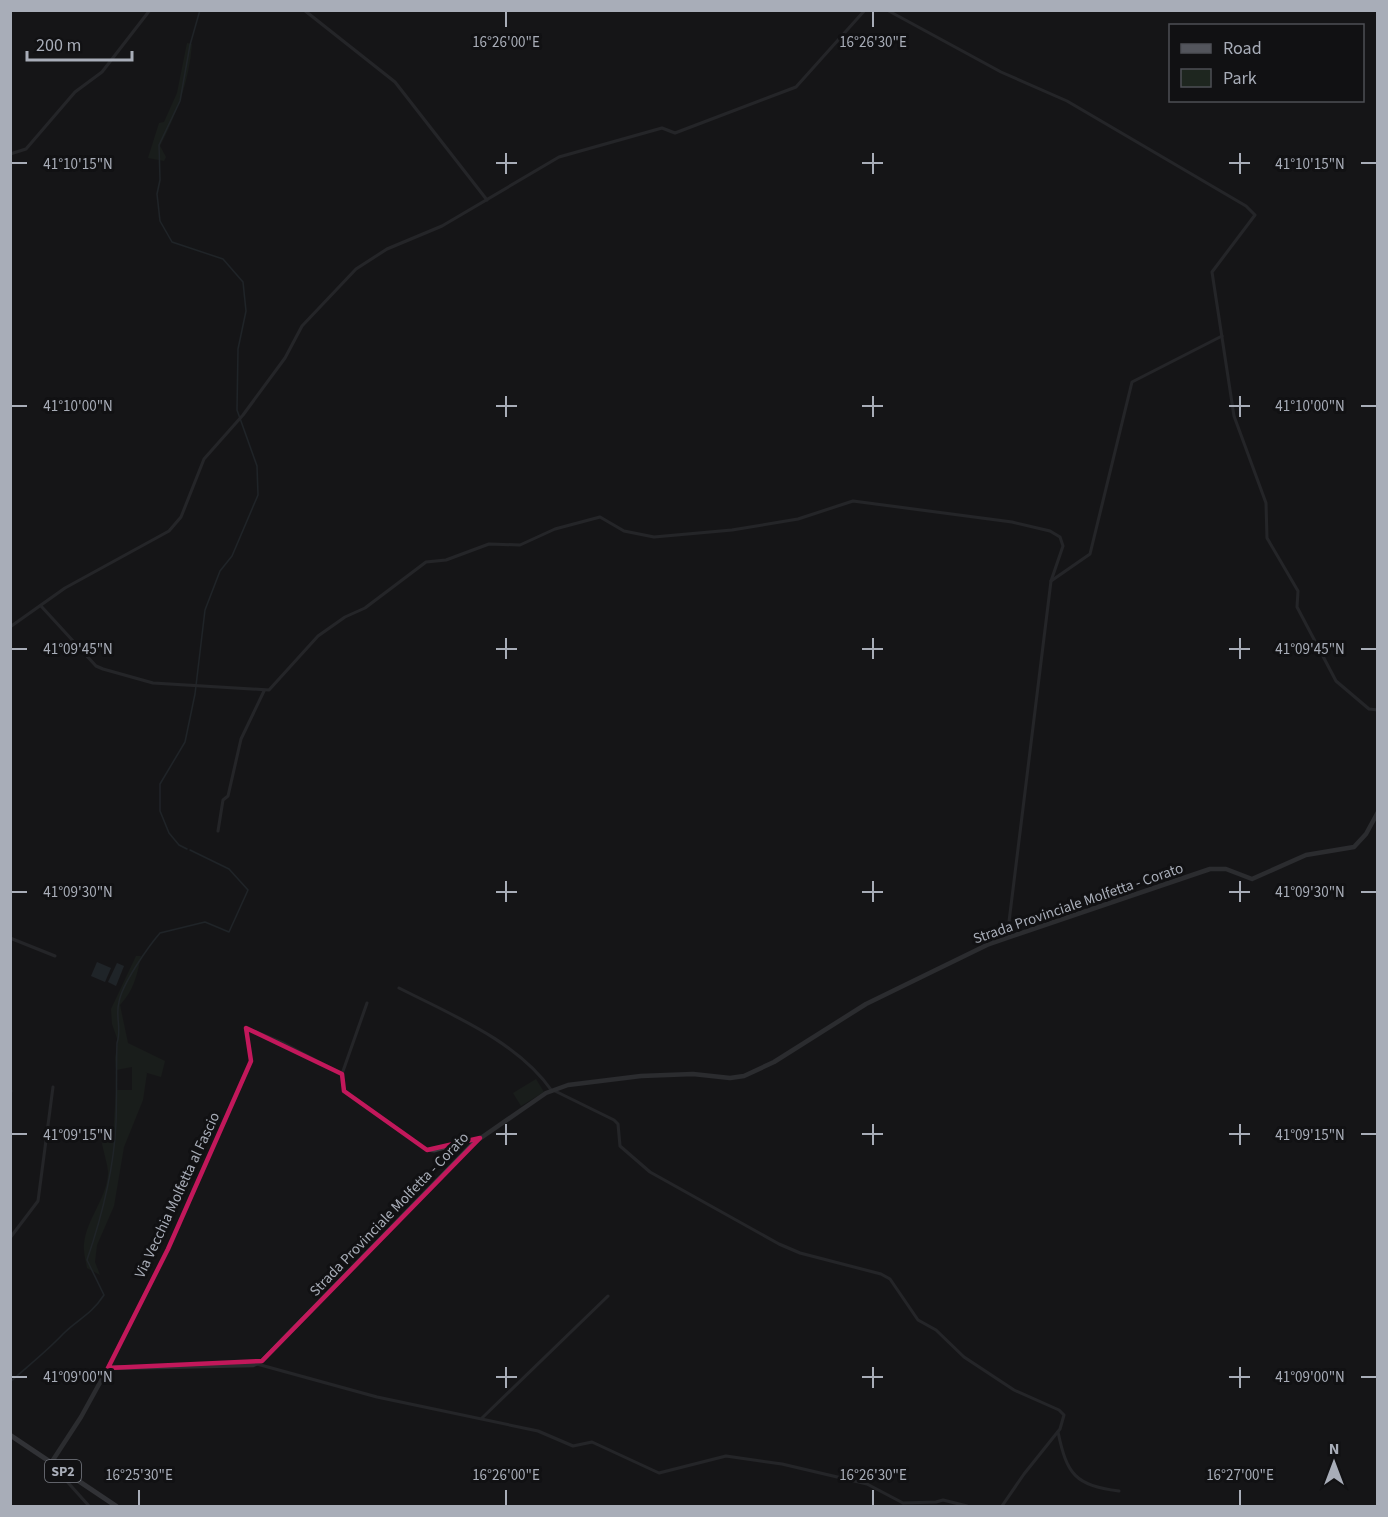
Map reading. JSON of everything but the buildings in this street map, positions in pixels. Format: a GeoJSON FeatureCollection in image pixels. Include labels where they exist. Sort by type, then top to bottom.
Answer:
{"type":"FeatureCollection","features":[{"type":"Feature","properties":{"kind":"main road","name":"SP2"},"geometry":{"type":"LineString","coordinates":[[10,1435],[116,1506]]}},
{"type":"Feature","properties":{"kind":"street"},"geometry":{"type":"LineString","coordinates":[[10,154],[26,149],[75,92],[102,72],[150,10]]}},
{"type":"Feature","properties":{"kind":"street"},"geometry":{"type":"LineString","coordinates":[[304,10],[395,82],[488,200]]}},
{"type":"Feature","properties":{"kind":"street"},"geometry":{"type":"LineString","coordinates":[[10,627],[65,588],[169,531],[181,517],[204,459],[243,415],[285,358],[303,326],[356,269],[387,249],[442,226],[559,157],[662,129],[675,133],[796,87],[865,10]]}},
{"type":"Feature","properties":{"kind":"street"},"geometry":{"type":"LineString","coordinates":[[886,10],[1001,72],[1067,101],[1251,210],[1255,215],[1212,272],[1234,416],[1266,503],[1267,538],[1298,591],[1297,607],[1336,681],[1369,709],[1377,710]]}},
{"type":"Feature","properties":{"kind":"street"},"geometry":{"type":"LineString","coordinates":[[1051,581],[1090,554],[1132,382],[1222,336]]}},
{"type":"Feature","properties":{"kind":"street"},"geometry":{"type":"LineString","coordinates":[[41,606],[96,666],[153,683],[269,690],[287,674],[318,636],[345,617],[364,608],[426,562],[447,560],[489,544],[520,545],[555,529],[600,517],[624,531],[654,537],[732,530],[788,521],[854,501],[1012,522],[1050,531],[1060,537],[1063,546],[1051,581],[1007,938]]}},
{"type":"Feature","properties":{"kind":"street"},"geometry":{"type":"LineString","coordinates":[[218,831],[223,800],[228,796],[241,739],[264,690]]}},
{"type":"Feature","properties":{"kind":"street","name":"Strada Provinciale Molfetta - Corato"},"geometry":{"type":"LineString","coordinates":[[257,1364],[267,1357],[480,1138],[553,1090],[568,1085],[641,1076],[693,1074],[730,1078],[744,1076],[774,1062],[866,1004],[1007,938],[1210,869],[1226,869],[1252,879],[1306,855],[1354,847],[1366,834],[1377,812]]}},
{"type":"Feature","properties":{"kind":"street"},"geometry":{"type":"LineString","coordinates":[[10,938],[55,956]]}},
{"type":"Feature","properties":{"kind":"street"},"geometry":{"type":"LineString","coordinates":[[399,988],[515,1053],[553,1090],[614,1120],[618,1124],[620,1146],[650,1172],[779,1244],[800,1253],[881,1274],[890,1279],[918,1320],[936,1330],[964,1357],[1014,1390],[1059,1410],[1064,1415],[1064,1422],[1002,1506]]}},
{"type":"Feature","properties":{"kind":"street"},"geometry":{"type":"LineString","coordinates":[[367,1003],[342,1074],[344,1091],[427,1150],[434,1151],[480,1138]]}},
{"type":"Feature","properties":{"kind":"street","name":"Via Vecchia Molfetta al Fascio"},"geometry":{"type":"LineString","coordinates":[[108,1368],[168,1249],[251,1061],[246,1028],[283,1043],[342,1074]]}},
{"type":"Feature","properties":{"kind":"street"},"geometry":{"type":"LineString","coordinates":[[10,1238],[38,1201],[53,1087]]}},
{"type":"Feature","properties":{"kind":"street"},"geometry":{"type":"LineString","coordinates":[[482,1418],[608,1296]]}},
{"type":"Feature","properties":{"kind":"street"},"geometry":{"type":"LineString","coordinates":[[89,1506],[51,1463],[81,1417],[108,1368],[257,1364],[377,1397],[538,1431],[573,1446],[592,1442],[659,1473],[726,1456],[782,1464],[867,1484],[903,1503],[943,1500],[967,1506]]}},
{"type":"Feature","properties":{"kind":"street"},"geometry":{"type":"LineString","coordinates":[[1058,1432],[1065,1464],[1076,1477],[1090,1486],[1119,1491]]}},
{"type":"Feature","properties":{"kind":"highlighted area"},"geometry":{"type":"Polygon","coordinates":[[[246,1028],[342,1074],[344,1091],[427,1150],[480,1138],[262,1361],[108,1368],[168,1249],[251,1061],[246,1028]]]}},
{"type":"Feature","properties":{"kind":"green space"},"geometry":{"type":"Polygon","coordinates":[[[187,43],[192,44],[185,84],[177,109],[160,146],[166,157],[164,161],[148,158],[159,123],[164,122],[177,93],[187,43]]]}},
{"type":"Feature","properties":{"kind":"green space"},"geometry":{"type":"Polygon","coordinates":[[[136,956],[141,956],[136,976],[129,994],[120,1005],[128,1043],[165,1061],[161,1077],[144,1072],[147,1073],[143,1100],[124,1147],[114,1206],[97,1245],[95,1262],[100,1275],[87,1268],[84,1244],[107,1183],[108,1171],[101,1138],[113,1137],[116,1090],[132,1090],[132,1067],[116,1070],[115,1058],[118,1041],[112,1024],[111,1009],[136,956]]]}},
{"type":"Feature","properties":{"kind":"green space"},"geometry":{"type":"Polygon","coordinates":[[[536,1079],[544,1092],[521,1106],[513,1093],[536,1079]]]}},
{"type":"Feature","properties":{"kind":"shaded area"},"geometry":{"type":"Polygon","coordinates":[[[97,962],[111,968],[105,982],[91,976],[97,962]]]}},
{"type":"Feature","properties":{"kind":"shaded area"},"geometry":{"type":"Polygon","coordinates":[[[117,963],[124,966],[116,986],[108,982],[117,963]]]}},
{"type":"Feature","properties":{"kind":"waterway"},"geometry":{"type":"LineString","coordinates":[[187,849],[179,845],[169,833],[160,811],[160,784],[185,742],[195,694],[205,610],[220,571],[232,556],[258,495],[257,466],[237,410],[238,349],[246,311],[243,282],[223,259],[172,242],[160,221],[157,194],[160,180],[159,145],[180,101],[190,45],[200,10]]}},
{"type":"Feature","properties":{"kind":"waterway"},"geometry":{"type":"LineString","coordinates":[[10,1382],[89,1312],[104,1295],[87,1260],[98,1226],[113,1158],[119,1033],[118,1007],[121,994],[130,976],[160,933],[205,922],[229,932],[248,890],[229,869],[190,850]]}}]}
